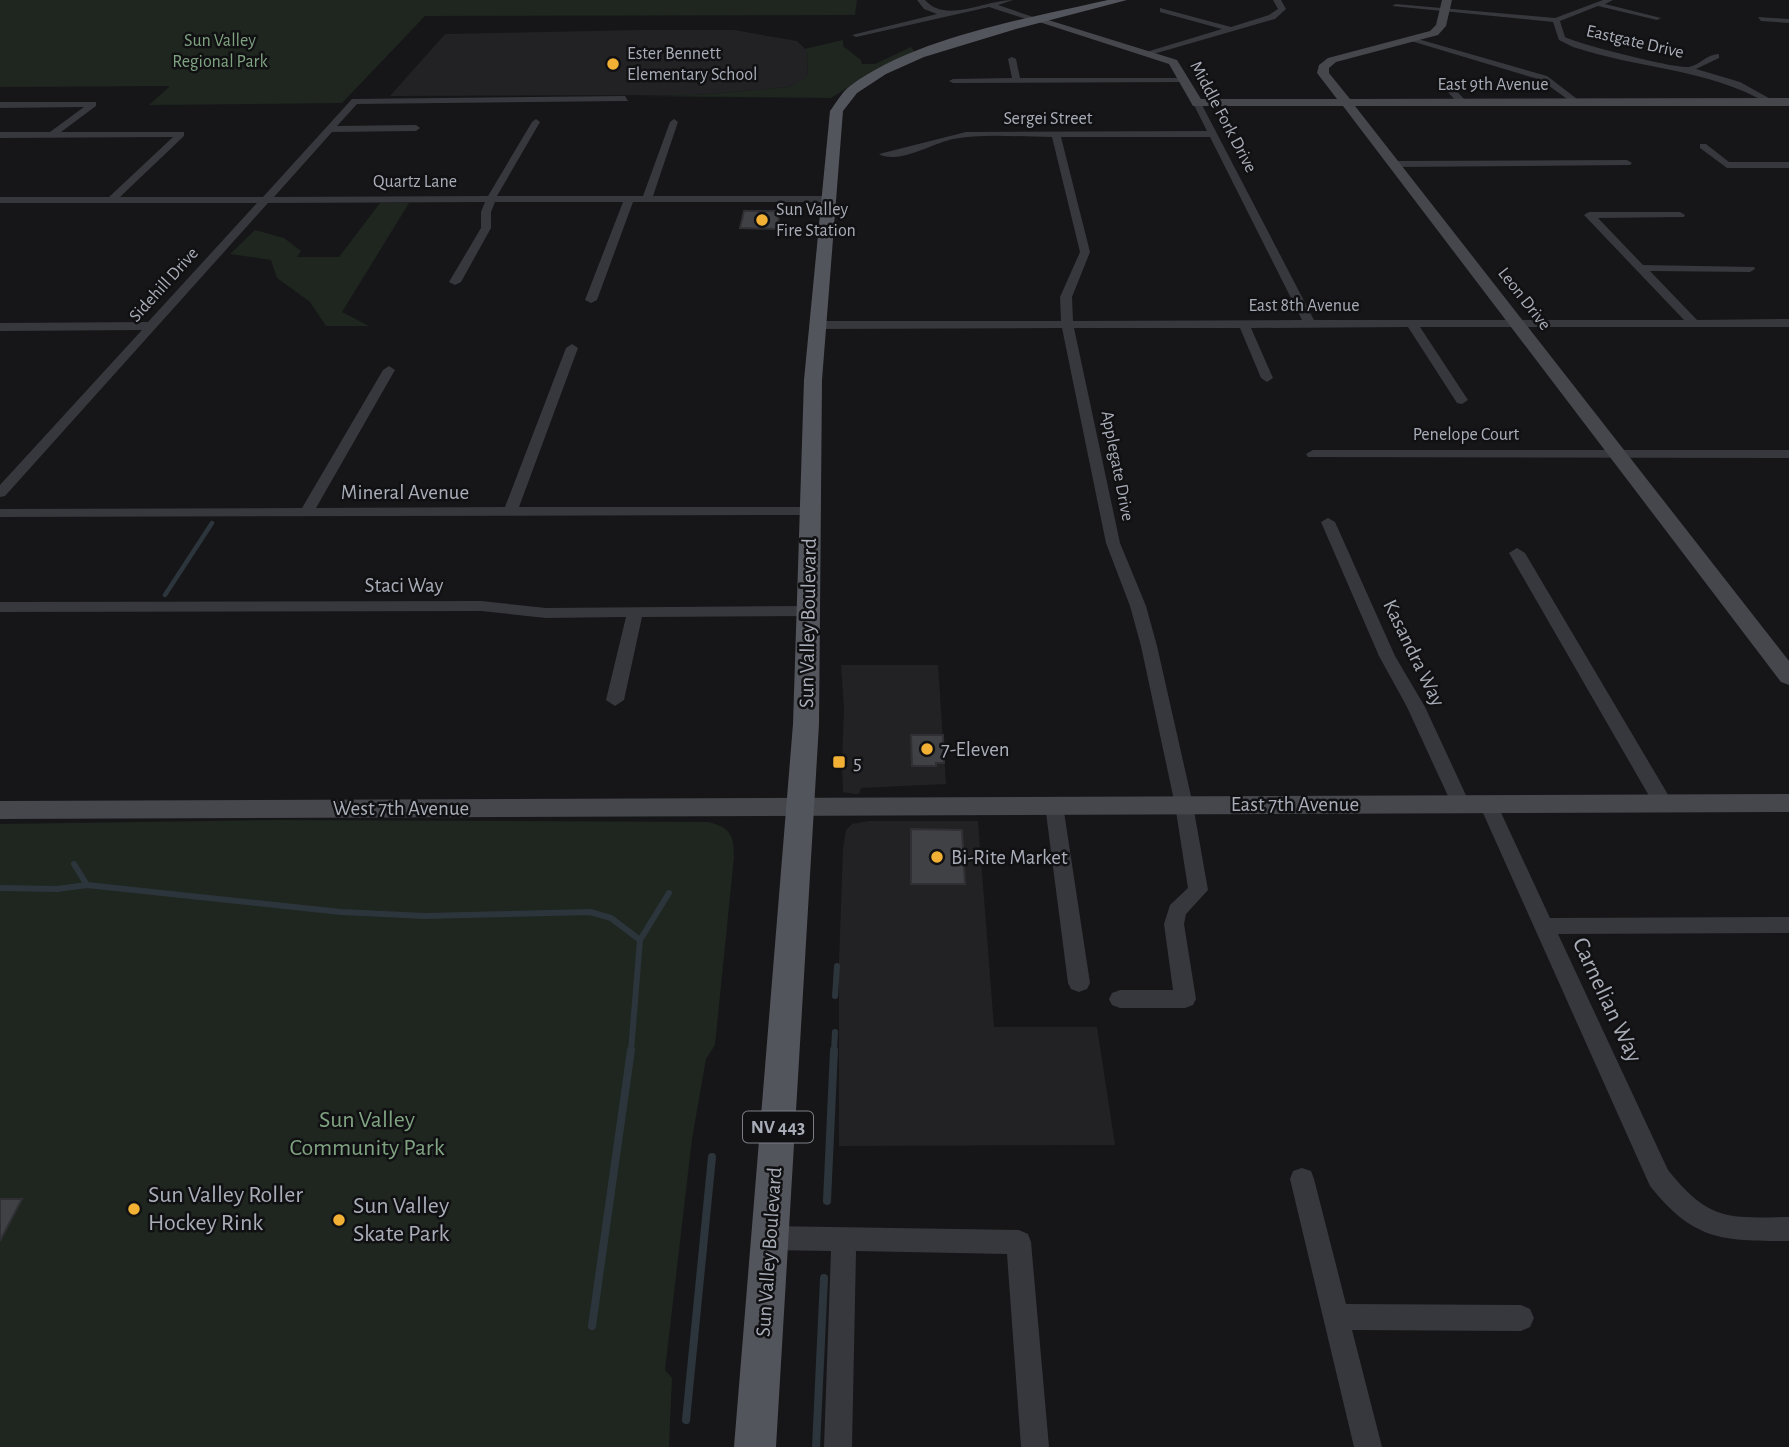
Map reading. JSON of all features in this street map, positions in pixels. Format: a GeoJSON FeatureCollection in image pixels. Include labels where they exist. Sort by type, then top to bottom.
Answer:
{"type":"FeatureCollection","features":[{"type":"Feature","properties":{"kind":"main road","name":"Sun Valley Boulevard"},"geometry":{"type":"LineString","coordinates":[[755,1447],[802,806],[811,407],[837,111],[855,88],[891,67],[935,49],[1122,0]]}},
{"type":"Feature","properties":{"kind":"street"},"geometry":{"type":"LineString","coordinates":[[921,0],[927,7],[945,15]]}},
{"type":"Feature","properties":{"kind":"street"},"geometry":{"type":"LineString","coordinates":[[856,36],[1009,0]]}},
{"type":"Feature","properties":{"kind":"street"},"geometry":{"type":"LineString","coordinates":[[1147,53],[1277,15],[1282,9],[1277,0]]}},
{"type":"Feature","properties":{"kind":"street","name":"Eastgate Drive"},"geometry":{"type":"LineString","coordinates":[[1609,0],[1556,20],[1562,37],[1578,46],[1736,83],[1772,102]]}},
{"type":"Feature","properties":{"kind":"street","name":"Middle Fork Drive"},"geometry":{"type":"LineString","coordinates":[[989,5],[1173,62],[1214,134],[1310,324]]}},
{"type":"Feature","properties":{"kind":"street"},"geometry":{"type":"LineString","coordinates":[[1396,6],[1446,5],[1556,20]]}},
{"type":"Feature","properties":{"kind":"street","name":"Leon Drive"},"geometry":{"type":"LineString","coordinates":[[1446,5],[1438,30],[1327,63],[1323,74],[1789,677]]}},
{"type":"Feature","properties":{"kind":"street"},"geometry":{"type":"LineString","coordinates":[[1597,5],[1657,18]]}},
{"type":"Feature","properties":{"kind":"street"},"geometry":{"type":"LineString","coordinates":[[1163,10],[1231,29]]}},
{"type":"Feature","properties":{"kind":"street"},"geometry":{"type":"LineString","coordinates":[[1761,19],[1789,21]]}},
{"type":"Feature","properties":{"kind":"street"},"geometry":{"type":"LineString","coordinates":[[1414,39],[1544,78],[1577,102]]}},
{"type":"Feature","properties":{"kind":"street"},"geometry":{"type":"LineString","coordinates":[[1688,70],[1716,55]]}},
{"type":"Feature","properties":{"kind":"street"},"geometry":{"type":"LineString","coordinates":[[1012,59],[1017,81]]}},
{"type":"Feature","properties":{"kind":"street"},"geometry":{"type":"LineString","coordinates":[[953,81],[1185,80]]}},
{"type":"Feature","properties":{"kind":"street"},"geometry":{"type":"LineString","coordinates":[[1446,85],[1463,103]]}},
{"type":"Feature","properties":{"kind":"street","name":"Sidehill Drive"},"geometry":{"type":"LineString","coordinates":[[0,493],[355,101],[625,99]]}},
{"type":"Feature","properties":{"kind":"street","name":"East 9th Avenue"},"geometry":{"type":"LineString","coordinates":[[1197,103],[1789,102]]}},
{"type":"Feature","properties":{"kind":"street"},"geometry":{"type":"LineString","coordinates":[[1,105],[93,104],[53,135]]}},
{"type":"Feature","properties":{"kind":"street"},"geometry":{"type":"LineString","coordinates":[[455,282],[485,228],[486,212],[491,199],[536,122]]}},
{"type":"Feature","properties":{"kind":"street"},"geometry":{"type":"LineString","coordinates":[[647,198],[674,122]]}},
{"type":"Feature","properties":{"kind":"street"},"geometry":{"type":"LineString","coordinates":[[329,129],[416,128]]}},
{"type":"Feature","properties":{"kind":"street"},"geometry":{"type":"LineString","coordinates":[[0,135],[181,134],[111,200]]}},
{"type":"Feature","properties":{"kind":"street","name":"Sergei Street"},"geometry":{"type":"LineString","coordinates":[[884,154],[919,149],[958,136],[1214,134]]}},
{"type":"Feature","properties":{"kind":"street","name":"Applegate Drive"},"geometry":{"type":"LineString","coordinates":[[1056,135],[1085,249],[1066,297],[1068,324],[1113,543],[1138,606],[1146,635],[1184,805],[1198,890],[1177,911],[1174,924],[1185,999],[1120,999]]}},
{"type":"Feature","properties":{"kind":"street"},"geometry":{"type":"LineString","coordinates":[[1703,146],[1727,165],[1789,165]]}},
{"type":"Feature","properties":{"kind":"street"},"geometry":{"type":"LineString","coordinates":[[1394,164],[1628,163]]}},
{"type":"Feature","properties":{"kind":"street"},"geometry":{"type":"LineString","coordinates":[[591,300],[630,198]]}},
{"type":"Feature","properties":{"kind":"street","name":"Quartz Lane"},"geometry":{"type":"LineString","coordinates":[[0,200],[830,199]]}},
{"type":"Feature","properties":{"kind":"street"},"geometry":{"type":"LineString","coordinates":[[1680,215],[1589,215],[1694,323]]}},
{"type":"Feature","properties":{"kind":"street"},"geometry":{"type":"LineString","coordinates":[[1641,268],[1750,269]]}},
{"type":"Feature","properties":{"kind":"street","name":"East 8th Avenue"},"geometry":{"type":"LineString","coordinates":[[818,325],[1789,323]]}},
{"type":"Feature","properties":{"kind":"street"},"geometry":{"type":"LineString","coordinates":[[1244,324],[1267,379]]}},
{"type":"Feature","properties":{"kind":"street"},"geometry":{"type":"LineString","coordinates":[[1412,324],[1462,400]]}},
{"type":"Feature","properties":{"kind":"street"},"geometry":{"type":"LineString","coordinates":[[0,327],[151,326]]}},
{"type":"Feature","properties":{"kind":"street"},"geometry":{"type":"LineString","coordinates":[[510,512],[572,348]]}},
{"type":"Feature","properties":{"kind":"street"},"geometry":{"type":"LineString","coordinates":[[306,513],[389,370]]}},
{"type":"Feature","properties":{"kind":"street","name":"Penelope Court"},"geometry":{"type":"LineString","coordinates":[[1313,454],[1789,454]]}},
{"type":"Feature","properties":{"kind":"street","name":"Mineral Avenue"},"geometry":{"type":"LineString","coordinates":[[0,513],[810,511]]}},
{"type":"Feature","properties":{"kind":"street","name":"Kasandra Way"},"geometry":{"type":"LineString","coordinates":[[1328,522],[1387,656],[1416,707],[1461,804]]}},
{"type":"Feature","properties":{"kind":"street"},"geometry":{"type":"LineString","coordinates":[[1517,553],[1663,803]]}},
{"type":"Feature","properties":{"kind":"street","name":"Staci Way"},"geometry":{"type":"LineString","coordinates":[[0,607],[481,606],[546,613],[808,611]]}},
{"type":"Feature","properties":{"kind":"street"},"geometry":{"type":"LineString","coordinates":[[615,700],[635,613]]}},
{"type":"Feature","properties":{"kind":"street","name":"East 7th Avenue"},"geometry":{"type":"LineString","coordinates":[[802,806],[1789,803]]}},
{"type":"Feature","properties":{"kind":"street","name":"Carnelian Way"},"geometry":{"type":"LineString","coordinates":[[1488,804],[1659,1178],[1678,1204],[1705,1222],[1733,1229],[1789,1229]]}},
{"type":"Feature","properties":{"kind":"street"},"geometry":{"type":"LineString","coordinates":[[1054,805],[1079,983]]}},
{"type":"Feature","properties":{"kind":"street","name":"West 7th Avenue"},"geometry":{"type":"LineString","coordinates":[[0,810],[802,806]]}},
{"type":"Feature","properties":{"kind":"street"},"geometry":{"type":"LineString","coordinates":[[1544,926],[1789,925]]}},
{"type":"Feature","properties":{"kind":"street"},"geometry":{"type":"LineString","coordinates":[[1302,1179],[1368,1447]]}},
{"type":"Feature","properties":{"kind":"street"},"geometry":{"type":"LineString","coordinates":[[771,1238],[1019,1242],[1035,1447]]}},
{"type":"Feature","properties":{"kind":"street"},"geometry":{"type":"LineString","coordinates":[[838,1447],[844,1239]]}},
{"type":"Feature","properties":{"kind":"street"},"geometry":{"type":"LineString","coordinates":[[1336,1317],[1521,1318]]}},
{"type":"Feature","properties":{"kind":"shaded area","name":"Ester Bennett Elementary School"},"geometry":{"type":"Polygon","coordinates":[[[734,30],[797,41],[807,51],[808,77],[789,87],[696,95],[390,96],[445,34],[734,30]]]}},
{"type":"Feature","properties":{"kind":"shaded area"},"geometry":{"type":"Polygon","coordinates":[[[841,665],[938,665],[946,784],[861,788],[859,794],[843,792],[842,766],[846,765],[846,760],[842,760],[844,710],[841,665]]]}},
{"type":"Feature","properties":{"kind":"shaded area"},"geometry":{"type":"Polygon","coordinates":[[[869,821],[978,821],[994,1027],[1097,1027],[1115,1145],[839,1146],[839,962],[843,849],[846,830],[852,824],[869,821]]]}},
{"type":"Feature","properties":{"kind":"green space","name":"Sun Valley Regional Park"},"geometry":{"type":"Polygon","coordinates":[[[0,0],[857,0],[855,15],[425,16],[342,103],[149,105],[170,86],[0,87],[0,0]]]}},
{"type":"Feature","properties":{"kind":"green space"},"geometry":{"type":"Polygon","coordinates":[[[843,40],[843,46],[861,60],[862,64],[875,64],[911,47],[915,52],[886,64],[831,98],[632,96],[696,95],[789,87],[808,76],[807,51],[804,49],[843,40]]]}},
{"type":"Feature","properties":{"kind":"green space"},"geometry":{"type":"Polygon","coordinates":[[[380,203],[409,203],[342,312],[369,326],[326,326],[310,302],[277,278],[271,260],[230,254],[255,230],[284,238],[301,251],[297,257],[339,257],[380,203]]]}},
{"type":"Feature","properties":{"kind":"green space","name":"Sun Valley Community Park"},"geometry":{"type":"Polygon","coordinates":[[[278,820],[708,822],[721,826],[729,833],[734,857],[715,1045],[706,1059],[692,1139],[665,1370],[672,1378],[669,1447],[0,1447],[0,824],[278,820]]]}},
{"type":"Feature","properties":{"kind":"building"},"geometry":{"type":"Polygon","coordinates":[[[744,211],[780,211],[777,229],[740,228],[744,211]]]}},
{"type":"Feature","properties":{"kind":"building","name":"7-Eleven"},"geometry":{"type":"Polygon","coordinates":[[[911,735],[943,735],[944,763],[936,763],[936,766],[912,766],[911,735]]]}},
{"type":"Feature","properties":{"kind":"building","name":"Bi-Rite Market"},"geometry":{"type":"Polygon","coordinates":[[[911,829],[962,830],[965,884],[911,884],[911,829]]]}},
{"type":"Feature","properties":{"kind":"building"},"geometry":{"type":"Polygon","coordinates":[[[0,1199],[22,1199],[0,1241],[0,1199]]]}},
{"type":"Feature","properties":{"kind":"waterway"},"geometry":{"type":"LineString","coordinates":[[165,595],[212,523]]}},
{"type":"Feature","properties":{"kind":"waterway"},"geometry":{"type":"LineString","coordinates":[[74,864],[87,885]]}},
{"type":"Feature","properties":{"kind":"waterway"},"geometry":{"type":"LineString","coordinates":[[0,888],[57,889],[87,885]]}},
{"type":"Feature","properties":{"kind":"waterway"},"geometry":{"type":"LineString","coordinates":[[87,885],[341,912],[425,916],[590,912],[611,918],[640,940]]}},
{"type":"Feature","properties":{"kind":"waterway"},"geometry":{"type":"LineString","coordinates":[[640,940],[669,893]]}},
{"type":"Feature","properties":{"kind":"waterway"},"geometry":{"type":"LineString","coordinates":[[631,1051],[640,940]]}},
{"type":"Feature","properties":{"kind":"waterway"},"geometry":{"type":"LineString","coordinates":[[835,996],[837,966]]}},
{"type":"Feature","properties":{"kind":"waterway"},"geometry":{"type":"LineString","coordinates":[[834,1051],[835,1032]]}},
{"type":"Feature","properties":{"kind":"waterway"},"geometry":{"type":"LineString","coordinates":[[592,1326],[631,1050]]}},
{"type":"Feature","properties":{"kind":"waterway"},"geometry":{"type":"LineString","coordinates":[[827,1201],[834,1050]]}},
{"type":"Feature","properties":{"kind":"waterway"},"geometry":{"type":"LineString","coordinates":[[686,1420],[712,1157]]}},
{"type":"Feature","properties":{"kind":"waterway"},"geometry":{"type":"LineString","coordinates":[[816,1447],[824,1278]]}},
{"type":"Feature","properties":{"kind":"place","name":"Ester Bennett Elementary School"},"geometry":{"type":"Point","coordinates":[613,64]}},
{"type":"Feature","properties":{"kind":"place","name":"Sun Valley Fire Station"},"geometry":{"type":"Point","coordinates":[762,220]}},
{"type":"Feature","properties":{"kind":"place","name":"7-Eleven"},"geometry":{"type":"Point","coordinates":[927,749]}},
{"type":"Feature","properties":{"kind":"place","name":"5"},"geometry":{"type":"Point","coordinates":[839,762]}},
{"type":"Feature","properties":{"kind":"place","name":"Bi-Rite Market"},"geometry":{"type":"Point","coordinates":[937,857]}},
{"type":"Feature","properties":{"kind":"place","name":"Sun Valley Roller Hockey Rink"},"geometry":{"type":"Point","coordinates":[134,1209]}},
{"type":"Feature","properties":{"kind":"place","name":"Sun Valley Skate Park"},"geometry":{"type":"Point","coordinates":[339,1220]}}]}
